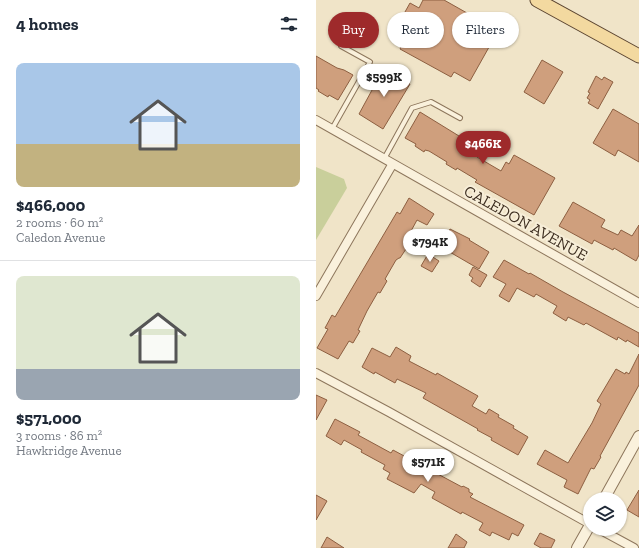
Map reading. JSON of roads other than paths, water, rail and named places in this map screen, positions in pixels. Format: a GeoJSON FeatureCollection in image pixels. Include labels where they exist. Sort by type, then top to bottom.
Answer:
{"type":"FeatureCollection","features":[{"type":"Feature","properties":{"kind":"main road"},"geometry":{"type":"LineString","coordinates":[[537,0],[639,56]]}},
{"type":"Feature","properties":{"kind":"street","name":"CALEDON AVENUE"},"geometry":{"type":"LineString","coordinates":[[316,120],[639,303]]}},
{"type":"Feature","properties":{"kind":"street"},"geometry":{"type":"LineString","coordinates":[[316,296],[392,164]]}},
{"type":"Feature","properties":{"kind":"street"},"geometry":{"type":"LineString","coordinates":[[316,373],[583,520]]}},
{"type":"Feature","properties":{"kind":"street"},"geometry":{"type":"LineString","coordinates":[[608,492],[639,436]]}},
{"type":"Feature","properties":{"kind":"street"},"geometry":{"type":"LineString","coordinates":[[577,548],[584,536]]}},
{"type":"Feature","properties":{"kind":"street"},"geometry":{"type":"LineString","coordinates":[[612,536],[634,548]]}},
{"type":"Feature","properties":{"kind":"lane"},"geometry":{"type":"LineString","coordinates":[[332,129],[370,62],[345,48]]}},
{"type":"Feature","properties":{"kind":"lane"},"geometry":{"type":"LineString","coordinates":[[384,159],[412,108],[431,102],[460,118]]}}]}
